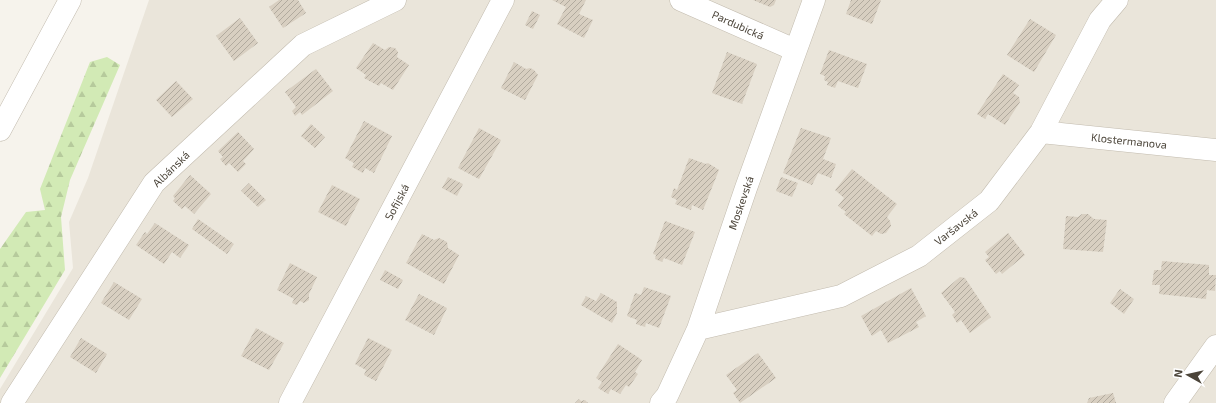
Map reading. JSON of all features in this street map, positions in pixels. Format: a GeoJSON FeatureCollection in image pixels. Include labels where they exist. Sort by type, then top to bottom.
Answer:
{"type":"FeatureCollection","features":[{"type":"Feature","properties":{"kind":"street"},"geometry":{"type":"LineString","coordinates":[[0,130],[70,0]]}},
{"type":"Feature","properties":{"kind":"street","name":"Albánská"},"geometry":{"type":"LineString","coordinates":[[12,403],[154,183],[303,45],[395,0]]}},
{"type":"Feature","properties":{"kind":"street","name":"Sofijská"},"geometry":{"type":"LineString","coordinates":[[290,403],[503,0]]}},
{"type":"Feature","properties":{"kind":"street","name":"Pardubická"},"geometry":{"type":"LineString","coordinates":[[681,0],[795,50]]}},
{"type":"Feature","properties":{"kind":"street","name":"Moskevská"},"geometry":{"type":"LineString","coordinates":[[661,403],[667,396],[698,329],[746,188],[814,0]]}},
{"type":"Feature","properties":{"kind":"street","name":"Varšavská"},"geometry":{"type":"LineString","coordinates":[[698,329],[841,296],[919,256],[990,202],[1041,132],[1100,20],[1118,0]]}},
{"type":"Feature","properties":{"kind":"street","name":"Klostermanova"},"geometry":{"type":"LineString","coordinates":[[1041,132],[1216,150]]}},
{"type":"Feature","properties":{"kind":"street"},"geometry":{"type":"LineString","coordinates":[[1175,403],[1216,346]]}},
{"type":"Feature","properties":{"kind":"shaded area"},"geometry":{"type":"Polygon","coordinates":[[[149,0],[1216,0],[1216,403],[0,403],[0,389],[73,268],[69,222],[88,178],[149,0]]]}},
{"type":"Feature","properties":{"kind":"green space"},"geometry":{"type":"Polygon","coordinates":[[[107,57],[120,65],[70,180],[61,217],[65,270],[0,378],[0,249],[26,212],[45,210],[40,189],[90,62],[107,57]]]}},
{"type":"Feature","properties":{"kind":"building"},"geometry":{"type":"Polygon","coordinates":[[[279,0],[298,0],[306,13],[283,28],[269,7],[279,0]]]}},
{"type":"Feature","properties":{"kind":"building"},"geometry":{"type":"Polygon","coordinates":[[[552,0],[586,0],[579,14],[593,20],[584,38],[557,24],[566,7],[552,0]]]}},
{"type":"Feature","properties":{"kind":"building"},"geometry":{"type":"Polygon","coordinates":[[[753,0],[776,0],[774,5],[770,7],[753,0]]]}},
{"type":"Feature","properties":{"kind":"building"},"geometry":{"type":"Polygon","coordinates":[[[851,0],[881,0],[872,24],[846,14],[851,0]]]}},
{"type":"Feature","properties":{"kind":"building"},"geometry":{"type":"Polygon","coordinates":[[[532,11],[540,15],[533,29],[525,25],[532,11]]]}},
{"type":"Feature","properties":{"kind":"building"},"geometry":{"type":"Polygon","coordinates":[[[240,18],[258,43],[234,61],[216,36],[240,18]]]}},
{"type":"Feature","properties":{"kind":"building"},"geometry":{"type":"Polygon","coordinates":[[[1030,19],[1056,35],[1034,72],[1007,55],[1030,19]]]}},
{"type":"Feature","properties":{"kind":"building"},"geometry":{"type":"Polygon","coordinates":[[[373,43],[385,50],[389,47],[395,48],[398,52],[397,57],[409,65],[393,90],[381,83],[379,86],[364,78],[366,75],[356,68],[373,43]]]}},
{"type":"Feature","properties":{"kind":"building"},"geometry":{"type":"Polygon","coordinates":[[[829,50],[867,64],[858,88],[838,81],[835,88],[827,85],[828,82],[824,80],[825,76],[820,74],[829,50]]]}},
{"type":"Feature","properties":{"kind":"building"},"geometry":{"type":"Polygon","coordinates":[[[727,52],[757,64],[742,104],[712,93],[727,52]]]}},
{"type":"Feature","properties":{"kind":"building"},"geometry":{"type":"Polygon","coordinates":[[[514,62],[526,69],[530,68],[534,70],[538,75],[525,100],[501,88],[514,62]]]}},
{"type":"Feature","properties":{"kind":"building"},"geometry":{"type":"Polygon","coordinates":[[[316,69],[333,91],[302,115],[300,112],[295,116],[292,111],[296,107],[285,92],[316,69]]]}},
{"type":"Feature","properties":{"kind":"building"},"geometry":{"type":"Polygon","coordinates":[[[1003,74],[1019,85],[1013,93],[1019,97],[1020,102],[1005,125],[988,114],[985,119],[977,114],[1003,74]]]}},
{"type":"Feature","properties":{"kind":"building"},"geometry":{"type":"Polygon","coordinates":[[[176,81],[193,99],[172,117],[156,100],[176,81]]]}},
{"type":"Feature","properties":{"kind":"building"},"geometry":{"type":"Polygon","coordinates":[[[364,121],[392,136],[374,173],[365,168],[363,173],[352,167],[354,163],[345,158],[364,121]]]}},
{"type":"Feature","properties":{"kind":"building"},"geometry":{"type":"Polygon","coordinates":[[[311,124],[325,137],[315,148],[301,136],[311,124]]]}},
{"type":"Feature","properties":{"kind":"building"},"geometry":{"type":"Polygon","coordinates":[[[479,128],[501,140],[479,179],[458,168],[479,128]]]}},
{"type":"Feature","properties":{"kind":"building"},"geometry":{"type":"Polygon","coordinates":[[[801,128],[831,138],[823,159],[836,164],[831,178],[818,173],[812,185],[783,173],[801,128]]]}},
{"type":"Feature","properties":{"kind":"building"},"geometry":{"type":"Polygon","coordinates":[[[238,132],[254,149],[243,161],[246,164],[238,172],[229,163],[226,166],[220,159],[223,157],[218,151],[238,132]]]}},
{"type":"Feature","properties":{"kind":"building"},"geometry":{"type":"Polygon","coordinates":[[[689,158],[706,164],[708,163],[719,170],[703,210],[692,205],[691,210],[675,204],[677,200],[671,197],[674,188],[677,190],[689,158]]]}},
{"type":"Feature","properties":{"kind":"building"},"geometry":{"type":"Polygon","coordinates":[[[852,169],[897,204],[887,217],[891,226],[886,233],[881,234],[876,231],[872,236],[844,214],[846,212],[838,206],[844,198],[835,190],[852,169]]]}},
{"type":"Feature","properties":{"kind":"building"},"geometry":{"type":"Polygon","coordinates":[[[190,175],[211,194],[194,214],[185,206],[182,209],[173,201],[175,198],[173,196],[190,175]]]}},
{"type":"Feature","properties":{"kind":"building"},"geometry":{"type":"Polygon","coordinates":[[[448,177],[463,184],[457,196],[442,188],[448,177]]]}},
{"type":"Feature","properties":{"kind":"building"},"geometry":{"type":"Polygon","coordinates":[[[781,177],[798,183],[792,197],[776,191],[781,177]]]}},
{"type":"Feature","properties":{"kind":"building"},"geometry":{"type":"Polygon","coordinates":[[[249,183],[266,200],[258,207],[241,191],[249,183]]]}},
{"type":"Feature","properties":{"kind":"building"},"geometry":{"type":"Polygon","coordinates":[[[332,185],[360,199],[346,226],[318,212],[332,185]]]}},
{"type":"Feature","properties":{"kind":"building"},"geometry":{"type":"Polygon","coordinates":[[[1082,214],[1088,214],[1094,219],[1107,220],[1103,252],[1063,249],[1066,216],[1078,217],[1082,214]]]}},
{"type":"Feature","properties":{"kind":"building"},"geometry":{"type":"Polygon","coordinates":[[[198,219],[234,244],[227,254],[192,229],[198,219]]]}},
{"type":"Feature","properties":{"kind":"building"},"geometry":{"type":"Polygon","coordinates":[[[665,221],[695,232],[682,265],[664,258],[662,262],[655,259],[656,255],[653,254],[665,221]]]}},
{"type":"Feature","properties":{"kind":"building"},"geometry":{"type":"Polygon","coordinates":[[[155,223],[189,245],[180,258],[172,252],[164,264],[136,245],[145,232],[147,234],[155,223]]]}},
{"type":"Feature","properties":{"kind":"building"},"geometry":{"type":"Polygon","coordinates":[[[1008,233],[1025,255],[1002,274],[1000,271],[996,274],[985,260],[989,257],[985,252],[1008,233]]]}},
{"type":"Feature","properties":{"kind":"building"},"geometry":{"type":"Polygon","coordinates":[[[422,234],[434,240],[439,238],[447,242],[448,248],[459,255],[444,284],[406,263],[422,234]]]}},
{"type":"Feature","properties":{"kind":"building"},"geometry":{"type":"Polygon","coordinates":[[[1162,261],[1209,265],[1209,275],[1216,275],[1215,291],[1207,290],[1206,299],[1159,294],[1160,285],[1152,285],[1154,270],[1161,270],[1162,261]]]}},
{"type":"Feature","properties":{"kind":"building"},"geometry":{"type":"Polygon","coordinates":[[[290,263],[317,277],[309,294],[309,300],[304,303],[300,301],[297,305],[292,303],[294,299],[277,290],[290,263]]]}},
{"type":"Feature","properties":{"kind":"building"},"geometry":{"type":"Polygon","coordinates":[[[385,270],[403,280],[398,289],[380,280],[385,270]]]}},
{"type":"Feature","properties":{"kind":"building"},"geometry":{"type":"Polygon","coordinates":[[[960,277],[965,278],[991,317],[970,333],[961,320],[957,323],[952,315],[955,312],[941,293],[960,277]]]}},
{"type":"Feature","properties":{"kind":"building"},"geometry":{"type":"Polygon","coordinates":[[[114,282],[142,299],[129,320],[101,303],[114,282]]]}},
{"type":"Feature","properties":{"kind":"building"},"geometry":{"type":"Polygon","coordinates":[[[644,287],[671,296],[659,328],[646,323],[645,327],[636,324],[637,320],[627,316],[635,293],[641,295],[644,287]]]}},
{"type":"Feature","properties":{"kind":"building"},"geometry":{"type":"Polygon","coordinates":[[[911,288],[926,316],[916,322],[919,327],[888,343],[881,330],[872,336],[861,316],[911,288]]]}},
{"type":"Feature","properties":{"kind":"building"},"geometry":{"type":"Polygon","coordinates":[[[1120,289],[1134,299],[1124,314],[1110,303],[1120,289]]]}},
{"type":"Feature","properties":{"kind":"building"},"geometry":{"type":"Polygon","coordinates":[[[601,293],[617,302],[617,313],[612,323],[581,305],[586,296],[596,301],[601,293]]]}},
{"type":"Feature","properties":{"kind":"building"},"geometry":{"type":"Polygon","coordinates":[[[419,294],[447,308],[434,335],[405,320],[419,294]]]}},
{"type":"Feature","properties":{"kind":"building"},"geometry":{"type":"Polygon","coordinates":[[[256,328],[284,343],[269,370],[241,356],[256,328]]]}},
{"type":"Feature","properties":{"kind":"building"},"geometry":{"type":"Polygon","coordinates":[[[81,338],[107,354],[96,373],[70,357],[81,338]]]}},
{"type":"Feature","properties":{"kind":"building"},"geometry":{"type":"Polygon","coordinates":[[[368,338],[392,350],[376,381],[364,375],[366,370],[355,364],[368,338]]]}},
{"type":"Feature","properties":{"kind":"building"},"geometry":{"type":"Polygon","coordinates":[[[618,344],[642,360],[635,372],[638,374],[629,387],[626,385],[620,394],[611,389],[608,394],[598,388],[602,382],[596,378],[618,344]]]}},
{"type":"Feature","properties":{"kind":"building"},"geometry":{"type":"Polygon","coordinates":[[[758,353],[776,378],[740,403],[733,393],[737,390],[726,375],[758,353]]]}},
{"type":"Feature","properties":{"kind":"building"},"geometry":{"type":"Polygon","coordinates":[[[1113,393],[1116,403],[1087,403],[1089,398],[1113,393]]]}},
{"type":"Feature","properties":{"kind":"building"},"geometry":{"type":"Polygon","coordinates":[[[579,399],[581,401],[585,400],[588,403],[575,403],[579,399]]]}}]}
